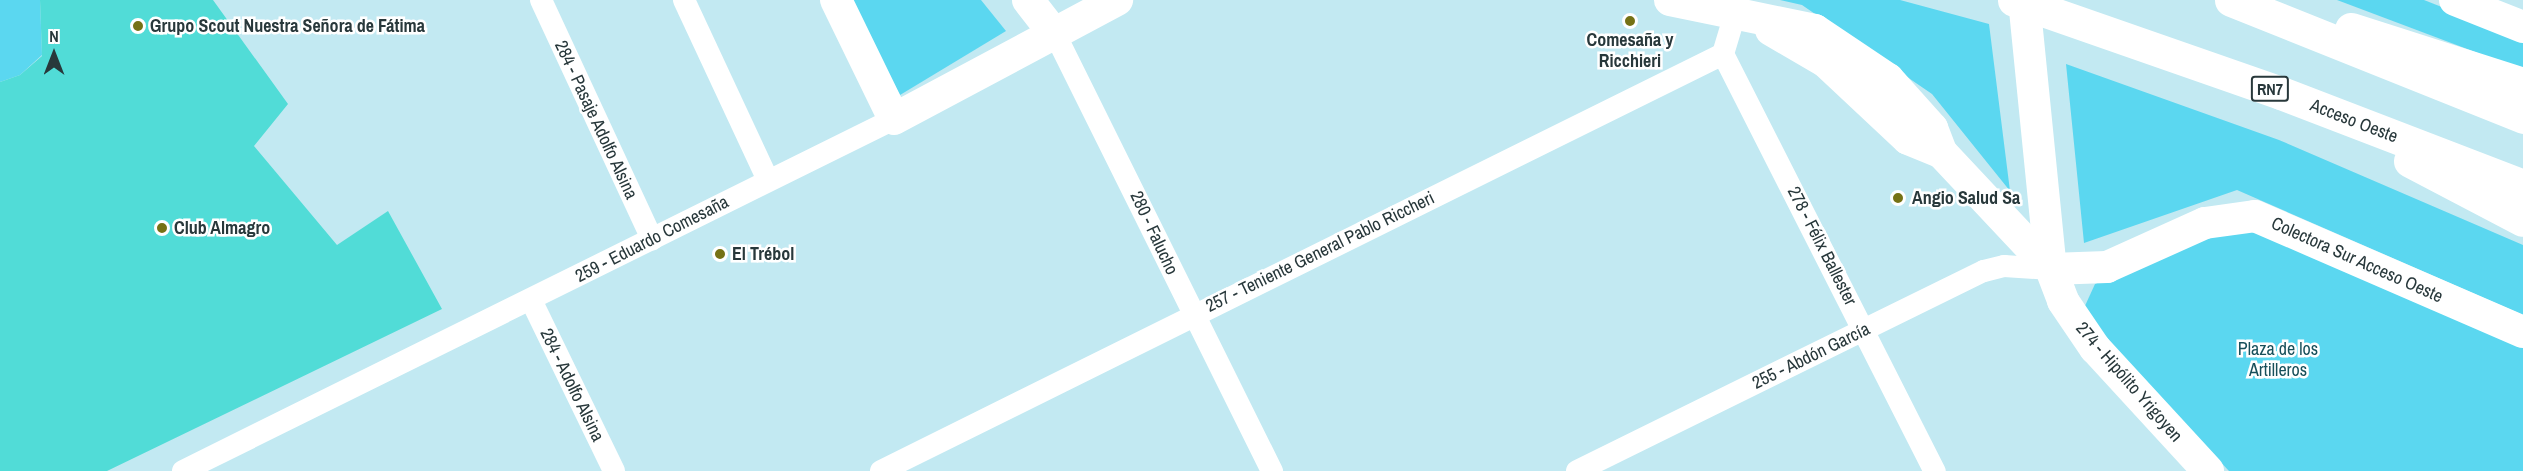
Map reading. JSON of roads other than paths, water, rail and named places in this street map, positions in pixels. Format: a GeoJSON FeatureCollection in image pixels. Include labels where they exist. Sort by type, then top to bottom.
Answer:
{"type":"FeatureCollection","features":[{"type":"Feature","properties":{"kind":"highway","name":"Acceso Oeste"},"geometry":{"type":"LineString","coordinates":[[2014,0],[2281,93],[2523,186]]}},
{"type":"Feature","properties":{"kind":"highway"},"geometry":{"type":"LineString","coordinates":[[2231,0],[2523,117]]}},
{"type":"Feature","properties":{"kind":"highway"},"geometry":{"type":"LineString","coordinates":[[2241,0],[2412,44],[2523,84]]}},
{"type":"Feature","properties":{"kind":"highway"},"geometry":{"type":"LineString","coordinates":[[2281,93],[2523,220]]}},
{"type":"Feature","properties":{"kind":"street","name":"284 - Pasaje Adolfo Alsina"},"geometry":{"type":"LineString","coordinates":[[541,0],[652,239]]}},
{"type":"Feature","properties":{"kind":"street"},"geometry":{"type":"LineString","coordinates":[[684,0],[768,180]]}},
{"type":"Feature","properties":{"kind":"street"},"geometry":{"type":"LineString","coordinates":[[836,0],[894,119]]}},
{"type":"Feature","properties":{"kind":"street","name":"280 - Falucho"},"geometry":{"type":"LineString","coordinates":[[1028,0],[1056,36],[1272,471]]}},
{"type":"Feature","properties":{"kind":"street","name":"259 - Eduardo Comesaña"},"geometry":{"type":"LineString","coordinates":[[183,471],[894,119],[1056,36],[1117,0]]}},
{"type":"Feature","properties":{"kind":"street"},"geometry":{"type":"LineString","coordinates":[[1670,0],[1744,16],[1723,54]]}},
{"type":"Feature","properties":{"kind":"street"},"geometry":{"type":"LineString","coordinates":[[2024,0],[2051,268]]}},
{"type":"Feature","properties":{"kind":"street"},"geometry":{"type":"LineString","coordinates":[[2455,0],[2523,27]]}},
{"type":"Feature","properties":{"kind":"street","name":"274 - Hipólito Yrigoyen"},"geometry":{"type":"LineString","coordinates":[[1744,16],[1826,62],[1908,139],[1941,152],[2051,268],[2063,301],[2095,348],[2208,471]]}},
{"type":"Feature","properties":{"kind":"street","name":"257 - Teniente General Pablo Riccheri"},"geometry":{"type":"LineString","coordinates":[[881,471],[1723,54]]}},
{"type":"Feature","properties":{"kind":"street","name":"278 - Félix Ballester"},"geometry":{"type":"LineString","coordinates":[[1723,54],[1865,329],[1935,471]]}},
{"type":"Feature","properties":{"kind":"street","name":"Colectora Sur Acceso Oeste"},"geometry":{"type":"LineString","coordinates":[[2051,268],[2107,267],[2205,223],[2254,216],[2523,332]]}},
{"type":"Feature","properties":{"kind":"street","name":"255 - Abdón García"},"geometry":{"type":"LineString","coordinates":[[1577,471],[1984,271],[2004,266],[2051,268]]}},
{"type":"Feature","properties":{"kind":"street","name":"284 - Adolfo Alsina"},"geometry":{"type":"LineString","coordinates":[[531,300],[614,471]]}},
{"type":"Feature","properties":{"kind":"place","name":"Comesaña y Ricchieri"},"geometry":{"type":"Point","coordinates":[1630,21]}},
{"type":"Feature","properties":{"kind":"place","name":"Grupo Scout Nuestra Señora de Fátima"},"geometry":{"type":"Point","coordinates":[138,26]}},
{"type":"Feature","properties":{"kind":"place","name":"Angio Salud Sa"},"geometry":{"type":"Point","coordinates":[1898,198]}},
{"type":"Feature","properties":{"kind":"place","name":"Club Almagro"},"geometry":{"type":"Point","coordinates":[162,228]}},
{"type":"Feature","properties":{"kind":"place","name":"El Trébol"},"geometry":{"type":"Point","coordinates":[720,254]}},
{"type":"Feature","properties":{"kind":"park label","name":"Plaza de los Artilleros"},"geometry":{"type":"Point","coordinates":[2278,360]}}]}
